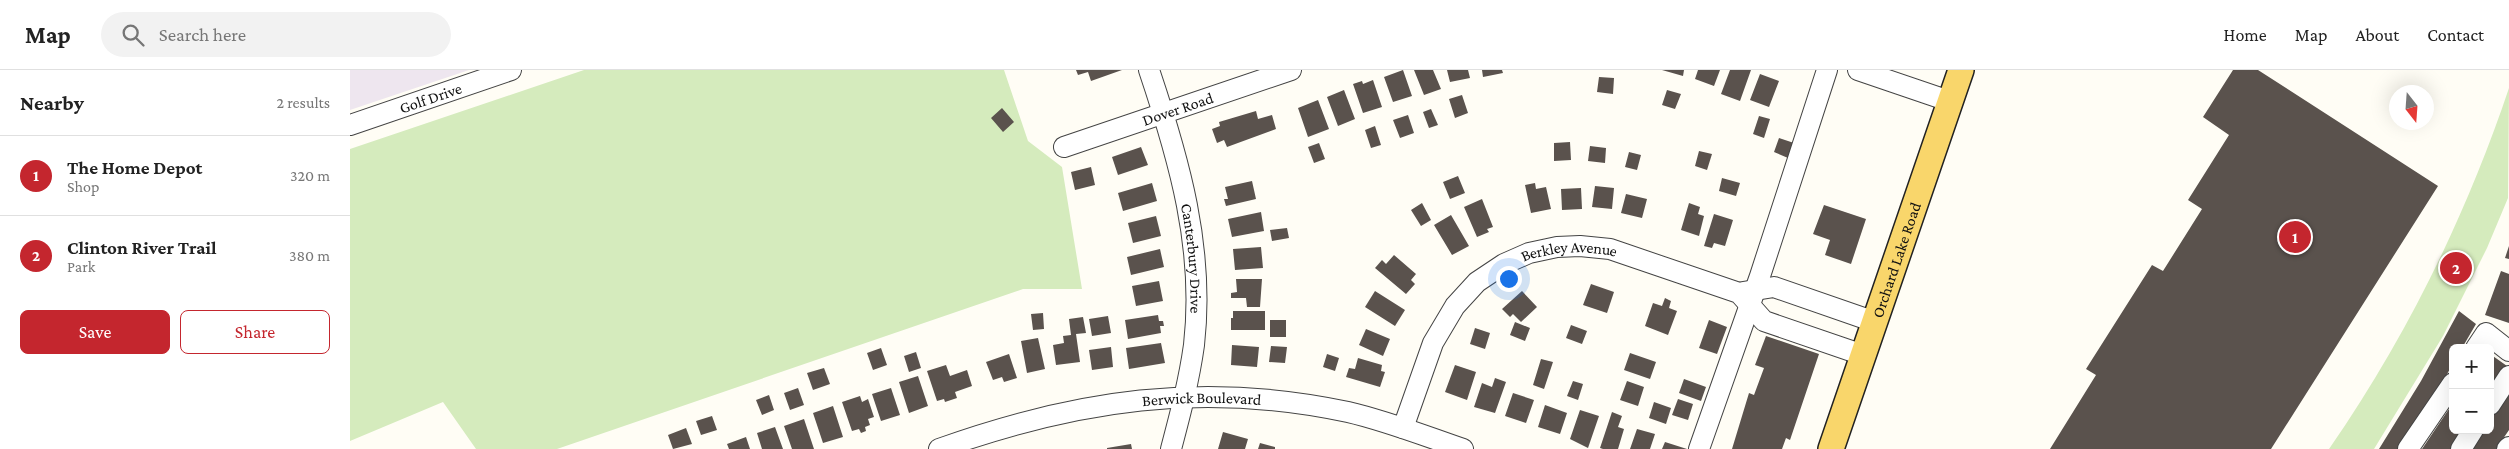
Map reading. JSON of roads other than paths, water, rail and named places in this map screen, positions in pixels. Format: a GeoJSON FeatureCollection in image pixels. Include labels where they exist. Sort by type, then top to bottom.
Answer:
{"type":"FeatureCollection","features":[{"type":"Feature","properties":{"kind":"main road","name":"Orchard Lake Road"},"geometry":{"type":"LineString","coordinates":[[1831,449],[1961,70]]}},
{"type":"Feature","properties":{"kind":"street","name":"Golf Drive"},"geometry":{"type":"LineString","coordinates":[[350,125],[511,70]]}},
{"type":"Feature","properties":{"kind":"street","name":"Canterbury Drive"},"geometry":{"type":"LineString","coordinates":[[1149,70],[1184,184],[1195,261],[1194,344],[1185,396],[1171,449]]}},
{"type":"Feature","properties":{"kind":"street","name":"Dover Road"},"geometry":{"type":"LineString","coordinates":[[1064,147],[1291,70]]}},
{"type":"Feature","properties":{"kind":"street"},"geometry":{"type":"LineString","coordinates":[[1699,449],[1747,296],[1827,70]]}},
{"type":"Feature","properties":{"kind":"street"},"geometry":{"type":"LineString","coordinates":[[1858,70],[1949,101]]}},
{"type":"Feature","properties":{"kind":"street","name":"Berkley Avenue"},"geometry":{"type":"LineString","coordinates":[[1403,428],[1433,343],[1446,318],[1478,282],[1516,258],[1556,247],[1595,247],[1624,253],[1747,296],[1764,321],[1863,355]]}},
{"type":"Feature","properties":{"kind":"street","name":"Berkley Avenue"},"geometry":{"type":"LineString","coordinates":[[1747,296],[1774,287],[1875,322]]}},
{"type":"Feature","properties":{"kind":"street"},"geometry":{"type":"LineString","coordinates":[[2479,344],[2486,333],[2509,351]]}},
{"type":"Feature","properties":{"kind":"street"},"geometry":{"type":"LineString","coordinates":[[2494,399],[2509,376]]}},
{"type":"Feature","properties":{"kind":"street"},"geometry":{"type":"LineString","coordinates":[[2408,449],[2449,388]]}},
{"type":"Feature","properties":{"kind":"street","name":"Berwick Boulevard"},"geometry":{"type":"LineString","coordinates":[[939,449],[1009,425],[1074,409],[1135,400],[1185,396],[1302,404],[1349,413],[1403,428],[1463,449]]}},
{"type":"Feature","properties":{"kind":"street"},"geometry":{"type":"LineString","coordinates":[[2461,449],[2470,434]]}},
{"type":"Feature","properties":{"kind":"place","name":"The Home Depot"},"geometry":{"type":"Point","coordinates":[2295,237]}},
{"type":"Feature","properties":{"kind":"place","name":"Clinton River Trail"},"geometry":{"type":"Point","coordinates":[2456,268]}}]}
